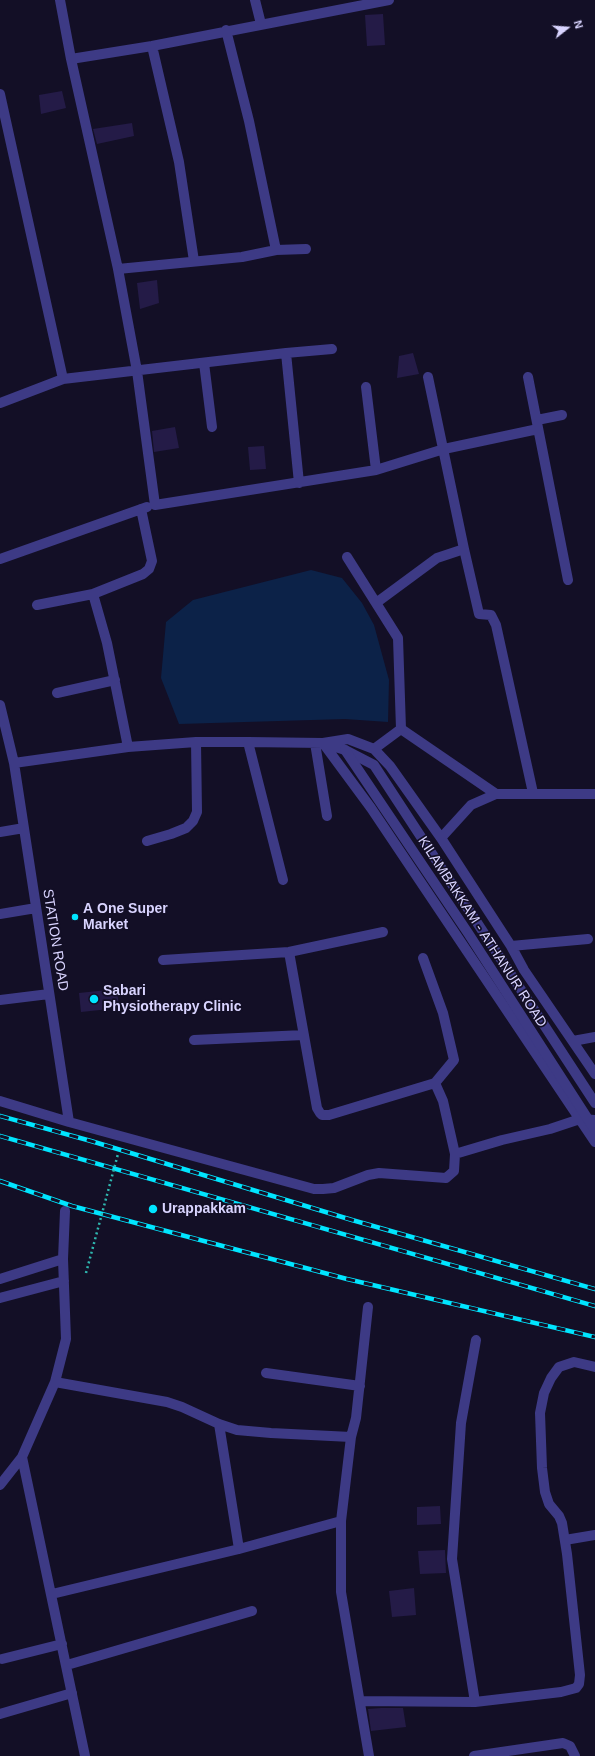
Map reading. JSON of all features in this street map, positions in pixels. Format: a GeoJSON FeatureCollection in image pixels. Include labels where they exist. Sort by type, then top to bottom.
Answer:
{"type":"FeatureCollection","features":[{"type":"Feature","properties":{"kind":"street"},"geometry":{"type":"LineString","coordinates":[[60,0],[118,269],[137,371],[155,505]]}},
{"type":"Feature","properties":{"kind":"street"},"geometry":{"type":"LineString","coordinates":[[255,0],[260,24]]}},
{"type":"Feature","properties":{"kind":"street"},"geometry":{"type":"LineString","coordinates":[[72,58],[152,46],[260,24],[343,4],[389,0]]}},
{"type":"Feature","properties":{"kind":"street"},"geometry":{"type":"LineString","coordinates":[[226,30],[249,120],[276,250]]}},
{"type":"Feature","properties":{"kind":"street"},"geometry":{"type":"LineString","coordinates":[[152,46],[179,162],[194,261]]}},
{"type":"Feature","properties":{"kind":"street"},"geometry":{"type":"LineString","coordinates":[[0,94],[63,379]]}},
{"type":"Feature","properties":{"kind":"street"},"geometry":{"type":"LineString","coordinates":[[118,269],[242,257],[276,250],[306,249]]}},
{"type":"Feature","properties":{"kind":"street"},"geometry":{"type":"LineString","coordinates":[[0,404],[63,379],[332,349]]}},
{"type":"Feature","properties":{"kind":"street"},"geometry":{"type":"LineString","coordinates":[[286,353],[300,483]]}},
{"type":"Feature","properties":{"kind":"street"},"geometry":{"type":"LineString","coordinates":[[204,363],[212,427]]}},
{"type":"Feature","properties":{"kind":"street"},"geometry":{"type":"LineString","coordinates":[[428,377],[479,614],[492,615],[496,625],[532,793]]}},
{"type":"Feature","properties":{"kind":"street"},"geometry":{"type":"LineString","coordinates":[[528,377],[568,580]]}},
{"type":"Feature","properties":{"kind":"street"},"geometry":{"type":"LineString","coordinates":[[366,388],[376,470]]}},
{"type":"Feature","properties":{"kind":"street"},"geometry":{"type":"LineString","coordinates":[[0,559],[155,505],[376,470],[444,449],[538,424],[562,415]]}},
{"type":"Feature","properties":{"kind":"street"},"geometry":{"type":"LineString","coordinates":[[37,606],[92,594],[143,574],[149,569],[152,561],[141,509]]}},
{"type":"Feature","properties":{"kind":"street"},"geometry":{"type":"LineString","coordinates":[[376,604],[437,558],[464,549]]}},
{"type":"Feature","properties":{"kind":"street"},"geometry":{"type":"LineString","coordinates":[[347,557],[398,638],[401,729]]}},
{"type":"Feature","properties":{"kind":"street"},"geometry":{"type":"LineString","coordinates":[[92,594],[107,643],[128,747]]}},
{"type":"Feature","properties":{"kind":"street"},"geometry":{"type":"LineString","coordinates":[[57,693],[115,680]]}},
{"type":"Feature","properties":{"kind":"street"},"geometry":{"type":"LineString","coordinates":[[0,705],[14,763]]}},
{"type":"Feature","properties":{"kind":"street"},"geometry":{"type":"LineString","coordinates":[[374,749],[401,729]]}},
{"type":"Feature","properties":{"kind":"street"},"geometry":{"type":"LineString","coordinates":[[401,729],[496,794]]}},
{"type":"Feature","properties":{"kind":"street"},"geometry":{"type":"LineString","coordinates":[[319,743],[348,739],[374,749],[390,766],[441,838],[511,946],[524,970],[595,1074]]}},
{"type":"Feature","properties":{"kind":"street"},"geometry":{"type":"LineString","coordinates":[[147,840],[171,834],[186,828],[193,822],[197,812],[196,742]]}},
{"type":"Feature","properties":{"kind":"street","name":"KILAMBAKKAM - ATHANUR ROAD"},"geometry":{"type":"LineString","coordinates":[[14,763],[128,747],[196,742],[248,742],[319,743],[345,750],[374,765],[595,1103]]}},
{"type":"Feature","properties":{"kind":"street"},"geometry":{"type":"LineString","coordinates":[[248,742],[282,880]]}},
{"type":"Feature","properties":{"kind":"street"},"geometry":{"type":"LineString","coordinates":[[319,743],[327,816]]}},
{"type":"Feature","properties":{"kind":"street"},"geometry":{"type":"LineString","coordinates":[[319,743],[371,808],[595,1142]]}},
{"type":"Feature","properties":{"kind":"street","name":"KILAMBAKKAM - ATHANUR ROAD"},"geometry":{"type":"LineString","coordinates":[[345,750],[455,914],[595,1130]]}},
{"type":"Feature","properties":{"kind":"street","name":"STATION ROAD"},"geometry":{"type":"LineString","coordinates":[[14,763],[69,1122]]}},
{"type":"Feature","properties":{"kind":"street"},"geometry":{"type":"LineString","coordinates":[[441,838],[470,805],[496,794],[595,794]]}},
{"type":"Feature","properties":{"kind":"street"},"geometry":{"type":"LineString","coordinates":[[0,832],[24,828]]}},
{"type":"Feature","properties":{"kind":"street"},"geometry":{"type":"LineString","coordinates":[[0,914],[36,908]]}},
{"type":"Feature","properties":{"kind":"street"},"geometry":{"type":"LineString","coordinates":[[162,960],[289,952],[383,932]]}},
{"type":"Feature","properties":{"kind":"street"},"geometry":{"type":"LineString","coordinates":[[511,946],[588,939]]}},
{"type":"Feature","properties":{"kind":"street"},"geometry":{"type":"LineString","coordinates":[[289,952],[317,1108],[322,1115],[329,1115],[435,1083],[454,1060],[443,1013],[423,958]]}},
{"type":"Feature","properties":{"kind":"street"},"geometry":{"type":"LineString","coordinates":[[0,1000],[49,994]]}},
{"type":"Feature","properties":{"kind":"street"},"geometry":{"type":"LineString","coordinates":[[194,1040],[304,1035]]}},
{"type":"Feature","properties":{"kind":"street"},"geometry":{"type":"LineString","coordinates":[[573,1041],[595,1037]]}},
{"type":"Feature","properties":{"kind":"street"},"geometry":{"type":"LineString","coordinates":[[0,1101],[69,1122],[318,1189],[334,1188],[368,1175],[379,1173],[446,1178],[454,1171],[455,1154],[443,1101],[435,1083]]}},
{"type":"Feature","properties":{"kind":"street"},"geometry":{"type":"LineString","coordinates":[[455,1154],[502,1140],[550,1129],[580,1119],[595,1120]]}},
{"type":"Feature","properties":{"kind":"street"},"geometry":{"type":"LineString","coordinates":[[0,1485],[22,1457],[55,1382],[66,1339],[63,1259],[65,1211]]}},
{"type":"Feature","properties":{"kind":"street"},"geometry":{"type":"LineString","coordinates":[[0,1279],[63,1259]]}},
{"type":"Feature","properties":{"kind":"street"},"geometry":{"type":"LineString","coordinates":[[0,1298],[64,1281]]}},
{"type":"Feature","properties":{"kind":"street"},"geometry":{"type":"LineString","coordinates":[[368,1307],[356,1418],[351,1437],[341,1521],[341,1592],[368,1756]]}},
{"type":"Feature","properties":{"kind":"street"},"geometry":{"type":"LineString","coordinates":[[475,1702],[452,1559],[461,1423],[476,1340]]}},
{"type":"Feature","properties":{"kind":"street"},"geometry":{"type":"LineString","coordinates":[[360,1701],[475,1702],[561,1692],[576,1688],[579,1684],[580,1675],[564,1540],[559,1516],[549,1504],[545,1492],[542,1468],[540,1413],[544,1393],[551,1378],[559,1367],[567,1363],[574,1362],[585,1363],[595,1367]]}},
{"type":"Feature","properties":{"kind":"street"},"geometry":{"type":"LineString","coordinates":[[266,1373],[360,1386]]}},
{"type":"Feature","properties":{"kind":"street"},"geometry":{"type":"LineString","coordinates":[[55,1382],[167,1402],[237,1430],[351,1437]]}},
{"type":"Feature","properties":{"kind":"street"},"geometry":{"type":"LineString","coordinates":[[219,1424],[239,1549]]}},
{"type":"Feature","properties":{"kind":"street"},"geometry":{"type":"LineString","coordinates":[[22,1457],[85,1756]]}},
{"type":"Feature","properties":{"kind":"street"},"geometry":{"type":"LineString","coordinates":[[52,1594],[239,1549],[341,1521]]}},
{"type":"Feature","properties":{"kind":"street"},"geometry":{"type":"LineString","coordinates":[[564,1540],[595,1535]]}},
{"type":"Feature","properties":{"kind":"street"},"geometry":{"type":"LineString","coordinates":[[67,1665],[252,1611]]}},
{"type":"Feature","properties":{"kind":"street"},"geometry":{"type":"LineString","coordinates":[[2,1659],[62,1644]]}},
{"type":"Feature","properties":{"kind":"street"},"geometry":{"type":"LineString","coordinates":[[0,1714],[72,1693]]}},
{"type":"Feature","properties":{"kind":"street"},"geometry":{"type":"LineString","coordinates":[[474,1756],[520,1753],[563,1744],[570,1746],[575,1756]]}},
{"type":"Feature","properties":{"kind":"path"},"geometry":{"type":"LineString","coordinates":[[86,1273],[118,1154]]}},
{"type":"Feature","properties":{"kind":"water"},"geometry":{"type":"Polygon","coordinates":[[[311,570],[342,578],[362,603],[374,625],[389,680],[388,722],[345,719],[179,724],[161,678],[166,622],[193,600],[311,570]]]}},
{"type":"Feature","properties":{"kind":"building"},"geometry":{"type":"Polygon","coordinates":[[[383,14],[385,45],[367,46],[365,15],[383,14]]]}},
{"type":"Feature","properties":{"kind":"building"},"geometry":{"type":"Polygon","coordinates":[[[62,91],[66,108],[41,114],[39,95],[62,91]]]}},
{"type":"Feature","properties":{"kind":"building"},"geometry":{"type":"Polygon","coordinates":[[[132,123],[134,136],[97,144],[93,129],[132,123]]]}},
{"type":"Feature","properties":{"kind":"building"},"geometry":{"type":"Polygon","coordinates":[[[157,280],[159,303],[140,309],[137,283],[157,280]]]}},
{"type":"Feature","properties":{"kind":"building"},"geometry":{"type":"Polygon","coordinates":[[[413,353],[419,374],[397,378],[399,356],[413,353]]]}},
{"type":"Feature","properties":{"kind":"building"},"geometry":{"type":"Polygon","coordinates":[[[175,427],[179,448],[154,452],[152,431],[175,427]]]}},
{"type":"Feature","properties":{"kind":"building"},"geometry":{"type":"Polygon","coordinates":[[[264,446],[266,469],[250,470],[248,447],[264,446]]]}},
{"type":"Feature","properties":{"kind":"building"},"geometry":{"type":"Polygon","coordinates":[[[117,989],[119,1008],[81,1012],[79,993],[117,989]]]}},
{"type":"Feature","properties":{"kind":"building"},"geometry":{"type":"Polygon","coordinates":[[[440,1506],[441,1524],[417,1525],[417,1507],[440,1506]]]}},
{"type":"Feature","properties":{"kind":"building"},"geometry":{"type":"Polygon","coordinates":[[[445,1550],[446,1573],[420,1574],[418,1551],[445,1550]]]}},
{"type":"Feature","properties":{"kind":"building"},"geometry":{"type":"Polygon","coordinates":[[[414,1588],[416,1615],[392,1617],[389,1591],[414,1588]]]}},
{"type":"Feature","properties":{"kind":"building"},"geometry":{"type":"Polygon","coordinates":[[[403,1708],[406,1727],[371,1731],[368,1709],[403,1708]]]}},
{"type":"Feature","properties":{"kind":"railway"},"geometry":{"type":"LineString","coordinates":[[0,1116],[91,1141],[352,1220],[595,1289]]}},
{"type":"Feature","properties":{"kind":"railway"},"geometry":{"type":"LineString","coordinates":[[0,1136],[595,1306]]}},
{"type":"Feature","properties":{"kind":"railway"},"geometry":{"type":"LineString","coordinates":[[0,1181],[72,1206],[347,1279],[595,1337]]}},
{"type":"Feature","properties":{"kind":"place","name":"A One Super Market"},"geometry":{"type":"Point","coordinates":[75,917]}},
{"type":"Feature","properties":{"kind":"place","name":"Sabari Physiotherapy Clinic"},"geometry":{"type":"Point","coordinates":[94,999]}},
{"type":"Feature","properties":{"kind":"place","name":"Urappakkam"},"geometry":{"type":"Point","coordinates":[153,1209]}}]}
